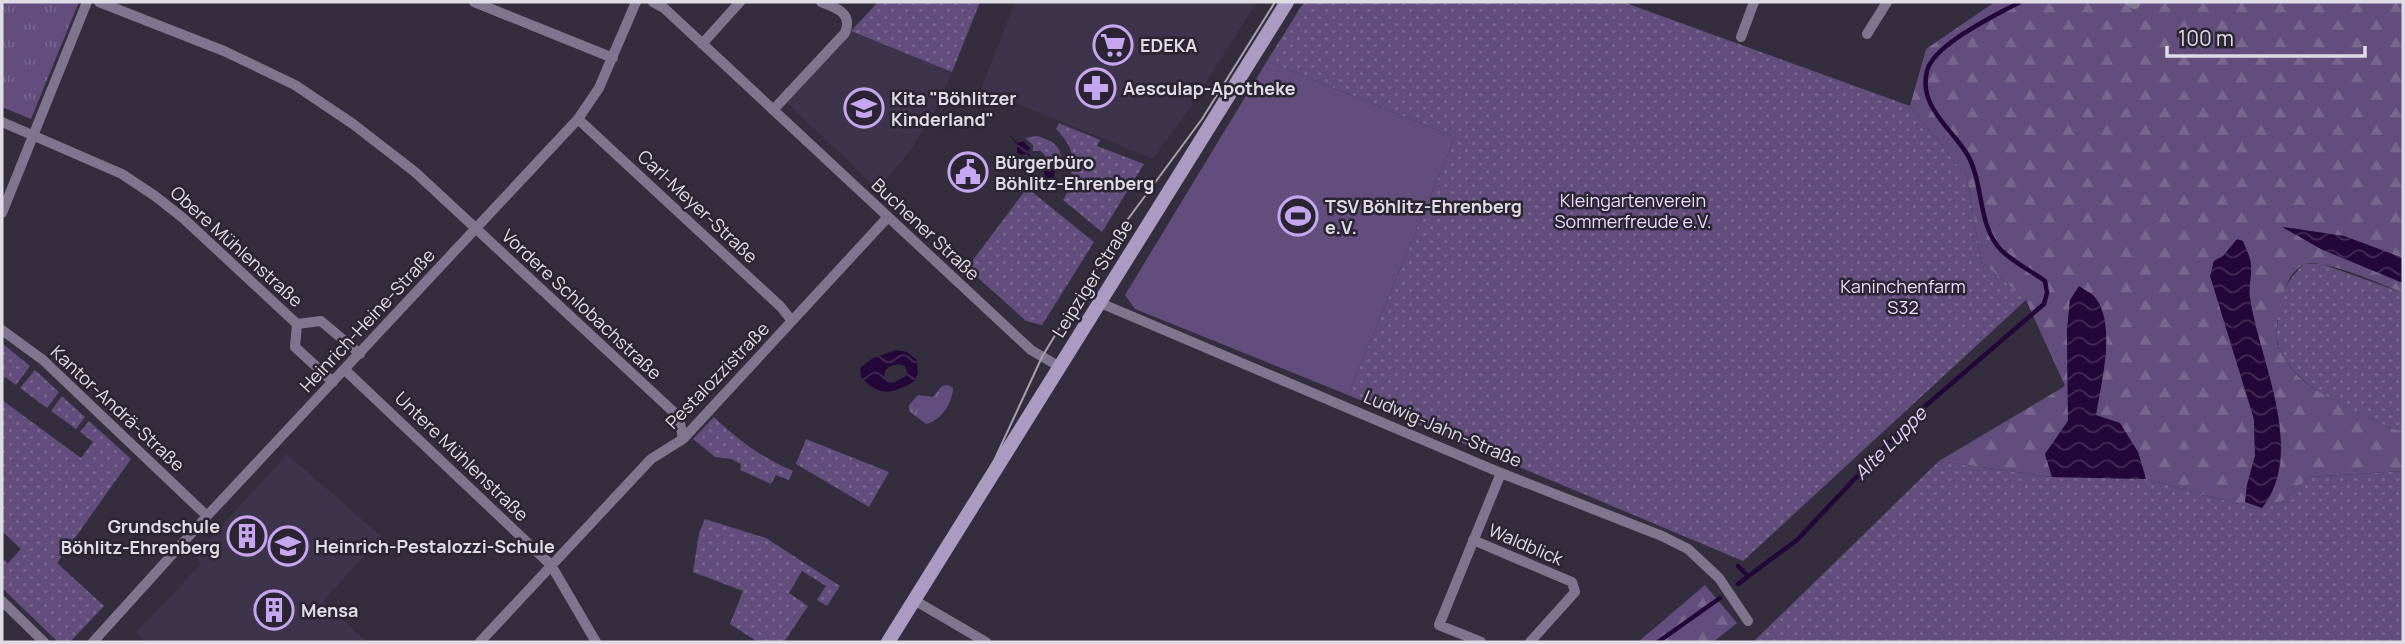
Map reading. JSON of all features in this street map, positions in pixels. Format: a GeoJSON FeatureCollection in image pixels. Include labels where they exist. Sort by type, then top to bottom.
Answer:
{"type":"FeatureCollection","features":[{"type":"Feature","properties":{"kind":"street"},"geometry":{"type":"LineString","coordinates":[[2,213],[87,2]]}},
{"type":"Feature","properties":{"kind":"street","name":"Vordere Schlobachstraße"},"geometry":{"type":"LineString","coordinates":[[99,2],[224,51],[295,85],[354,124],[415,172],[679,417],[683,439]]}},
{"type":"Feature","properties":{"kind":"street"},"geometry":{"type":"LineString","coordinates":[[474,2],[613,58]]}},
{"type":"Feature","properties":{"kind":"street","name":"Heinrich-Heine-Straße"},"geometry":{"type":"LineString","coordinates":[[93,642],[578,119],[599,88],[636,2]]}},
{"type":"Feature","properties":{"kind":"street","name":"Buchener Straße"},"geometry":{"type":"LineString","coordinates":[[653,2],[664,8],[1031,350],[1060,367]]}},
{"type":"Feature","properties":{"kind":"street"},"geometry":{"type":"LineString","coordinates":[[702,44],[740,2]]}},
{"type":"Feature","properties":{"kind":"street"},"geometry":{"type":"LineString","coordinates":[[773,110],[845,33],[849,25],[841,9],[821,2]]}},
{"type":"Feature","properties":{"kind":"street","name":"Leipziger Straße"},"geometry":{"type":"LineString","coordinates":[[888,642],[1287,2]]}},
{"type":"Feature","properties":{"kind":"street"},"geometry":{"type":"LineString","coordinates":[[1741,37],[1755,2]]}},
{"type":"Feature","properties":{"kind":"street"},"geometry":{"type":"LineString","coordinates":[[1867,34],[1887,2]]}},
{"type":"Feature","properties":{"kind":"street","name":"Carl-Meyer-Straße"},"geometry":{"type":"LineString","coordinates":[[578,119],[781,307],[792,321]]}},
{"type":"Feature","properties":{"kind":"street","name":"Obere Mühlenstraße"},"geometry":{"type":"LineString","coordinates":[[2,122],[122,174],[155,196],[183,218],[297,324]]}},
{"type":"Feature","properties":{"kind":"street","name":"Pestalozzistraße"},"geometry":{"type":"LineString","coordinates":[[480,642],[650,459],[683,439],[888,217]]}},
{"type":"Feature","properties":{"kind":"street","name":"Ludwig-Jahn-Straße"},"geometry":{"type":"LineString","coordinates":[[1098,302],[1502,472],[1662,536],[1688,549],[1719,578],[1748,621]]}},
{"type":"Feature","properties":{"kind":"street","name":"Obere Mühlenstraße"},"geometry":{"type":"LineString","coordinates":[[297,324],[321,321],[360,354]]}},
{"type":"Feature","properties":{"kind":"street","name":"Obere Mühlenstraße"},"geometry":{"type":"LineString","coordinates":[[297,324],[295,347],[333,382]]}},
{"type":"Feature","properties":{"kind":"street","name":"Kantor-Andrä-Straße"},"geometry":{"type":"LineString","coordinates":[[2,330],[43,360],[207,516]]}},
{"type":"Feature","properties":{"kind":"street","name":"Untere Mühlenstraße"},"geometry":{"type":"LineString","coordinates":[[345,370],[551,565],[596,642]]}},
{"type":"Feature","properties":{"kind":"street","name":"Waldblick"},"geometry":{"type":"LineString","coordinates":[[1481,642],[1439,625],[1502,472]]}},
{"type":"Feature","properties":{"kind":"street","name":"Waldblick"},"geometry":{"type":"LineString","coordinates":[[1473,540],[1572,582],[1575,592],[1530,642]]}},
{"type":"Feature","properties":{"kind":"street"},"geometry":{"type":"LineString","coordinates":[[914,600],[985,642]]}},
{"type":"Feature","properties":{"kind":"street"},"geometry":{"type":"LineString","coordinates":[[2,601],[44,642]]}},
{"type":"Feature","properties":{"kind":"shaded area"},"geometry":{"type":"Polygon","coordinates":[[[1015,2],[1256,3],[1189,109],[1153,159],[981,89],[1015,2]]]}},
{"type":"Feature","properties":{"kind":"shaded area","name":"Kita \"Böhlitzer Kinderland\""},"geometry":{"type":"Polygon","coordinates":[[[851,31],[952,72],[941,99],[914,146],[878,190],[786,102],[851,31]]]}},
{"type":"Feature","properties":{"kind":"shaded area","name":"Heinrich-Pestalozzi-Schule"},"geometry":{"type":"Polygon","coordinates":[[[287,454],[382,537],[323,601],[367,642],[146,642],[136,632],[201,564],[195,555],[287,454]]]}},
{"type":"Feature","properties":{"kind":"green space"},"geometry":{"type":"Polygon","coordinates":[[[2,2],[79,2],[31,119],[2,107],[2,2]]]}},
{"type":"Feature","properties":{"kind":"green space"},"geometry":{"type":"Polygon","coordinates":[[[878,2],[980,2],[952,72],[851,31],[878,2]]]}},
{"type":"Feature","properties":{"kind":"green space","name":"Kleingartenverein Sommerfreude e.V."},"geometry":{"type":"Polygon","coordinates":[[[1304,2],[1623,2],[1910,106],[1967,177],[1981,261],[2026,300],[1743,561],[1348,395],[1455,137],[1267,61],[1304,2]]]}},
{"type":"Feature","properties":{"kind":"green space"},"geometry":{"type":"Polygon","coordinates":[[[1995,2],[2403,2],[2403,258],[2344,236],[2285,227],[2321,249],[2403,283],[2403,293],[2340,269],[2315,263],[2306,264],[2298,268],[2286,286],[2279,309],[2277,332],[2278,344],[2285,359],[2311,387],[2354,411],[2403,431],[2403,471],[2309,477],[2286,499],[2261,510],[2146,479],[2138,452],[2096,415],[2106,351],[2070,300],[2067,330],[2068,421],[2045,454],[2052,477],[1939,461],[2065,386],[2026,300],[1981,261],[1967,177],[1910,106],[1926,49],[1995,2]],[[2223,256],[2214,261],[2211,277],[2254,419],[2255,456],[2247,485],[2262,508],[2275,485],[2281,460],[2281,433],[2250,297],[2251,265],[2223,256]]]}},
{"type":"Feature","properties":{"kind":"green space","name":"TSV Böhlitz-Ehrenberg e.V."},"geometry":{"type":"Polygon","coordinates":[[[1267,61],[1455,137],[1348,395],[1135,309],[1125,295],[1267,61]]]}},
{"type":"Feature","properties":{"kind":"green space"},"geometry":{"type":"Polygon","coordinates":[[[1059,123],[1100,140],[1097,146],[1144,164],[1102,232],[1063,200],[1077,177],[1071,173],[1070,149],[1056,129],[1059,123]]]}},
{"type":"Feature","properties":{"kind":"green space"},"geometry":{"type":"Polygon","coordinates":[[[1037,136],[1050,141],[1058,148],[1061,158],[1060,171],[1047,164],[1041,151],[1033,151],[1033,145],[1025,138],[1037,136]]]}},
{"type":"Feature","properties":{"kind":"green space"},"geometry":{"type":"Polygon","coordinates":[[[1027,188],[1094,242],[1042,325],[1026,321],[967,268],[1027,188]]]}},
{"type":"Feature","properties":{"kind":"green space"},"geometry":{"type":"Polygon","coordinates":[[[2304,264],[2322,264],[2403,293],[2403,431],[2393,429],[2326,396],[2310,386],[2285,359],[2277,337],[2280,301],[2286,287],[2304,264]]]}},
{"type":"Feature","properties":{"kind":"green space"},"geometry":{"type":"Polygon","coordinates":[[[3,344],[30,366],[16,385],[5,377],[2,380],[3,344]]]}},
{"type":"Feature","properties":{"kind":"green space"},"geometry":{"type":"Polygon","coordinates":[[[35,370],[59,392],[47,408],[20,388],[35,370]]]}},
{"type":"Feature","properties":{"kind":"green space"},"geometry":{"type":"Polygon","coordinates":[[[942,386],[953,388],[951,399],[937,419],[926,424],[909,411],[909,405],[918,395],[933,397],[942,386]]]}},
{"type":"Feature","properties":{"kind":"green space"},"geometry":{"type":"Polygon","coordinates":[[[62,396],[85,417],[76,429],[51,411],[62,396]]]}},
{"type":"Feature","properties":{"kind":"green space"},"geometry":{"type":"Polygon","coordinates":[[[2,400],[81,458],[93,442],[80,432],[89,421],[131,459],[57,563],[104,606],[70,642],[58,642],[2,588],[2,558],[8,563],[21,549],[2,531],[2,400]]]}},
{"type":"Feature","properties":{"kind":"green space"},"geometry":{"type":"Polygon","coordinates":[[[714,417],[751,448],[793,471],[789,480],[776,475],[771,484],[740,470],[741,464],[731,459],[715,457],[693,439],[714,417]]]}},
{"type":"Feature","properties":{"kind":"green space"},"geometry":{"type":"Polygon","coordinates":[[[806,439],[889,472],[869,507],[796,464],[806,439]]]}},
{"type":"Feature","properties":{"kind":"green space"},"geometry":{"type":"Polygon","coordinates":[[[1939,461],[2052,477],[2146,479],[2261,510],[2286,499],[2309,477],[2403,471],[2403,642],[1753,642],[1939,461]]]}},
{"type":"Feature","properties":{"kind":"green space"},"geometry":{"type":"Polygon","coordinates":[[[705,519],[766,538],[840,586],[827,606],[817,600],[826,586],[802,571],[789,593],[808,606],[784,642],[758,642],[730,624],[743,591],[693,572],[699,533],[705,519]]]}},
{"type":"Feature","properties":{"kind":"green space"},"geometry":{"type":"Polygon","coordinates":[[[1705,585],[1737,623],[1713,642],[1638,642],[1705,585]]]}},
{"type":"Feature","properties":{"kind":"water"},"geometry":{"type":"Polygon","coordinates":[[[1009,135],[1018,143],[1023,141],[1030,148],[1028,153],[1045,169],[1055,170],[1054,180],[1045,180],[1044,171],[1027,154],[1017,153],[1017,144],[1009,135]]]}},
{"type":"Feature","properties":{"kind":"water"},"geometry":{"type":"Polygon","coordinates":[[[2282,227],[2344,236],[2403,258],[2403,283],[2321,249],[2282,227]]]}},
{"type":"Feature","properties":{"kind":"water"},"geometry":{"type":"Polygon","coordinates":[[[2237,239],[2243,241],[2250,260],[2250,299],[2270,378],[2280,434],[2280,460],[2275,485],[2262,508],[2245,502],[2255,456],[2254,419],[2210,276],[2214,261],[2223,256],[2237,239]]]}},
{"type":"Feature","properties":{"kind":"water"},"geometry":{"type":"Polygon","coordinates":[[[2079,286],[2093,295],[2101,306],[2105,320],[2106,353],[2096,415],[2120,423],[2138,452],[2146,479],[2052,477],[2045,454],[2068,421],[2067,330],[2070,300],[2079,286]]]}},
{"type":"Feature","properties":{"kind":"water"},"geometry":{"type":"Polygon","coordinates":[[[896,350],[907,352],[917,360],[918,373],[915,381],[893,391],[874,388],[861,377],[860,368],[873,358],[896,350]],[[898,364],[888,368],[884,377],[887,382],[893,383],[906,376],[905,366],[898,364]]]}},
{"type":"Feature","properties":{"kind":"waterway","name":"Alte Luppe"},"geometry":{"type":"LineString","coordinates":[[1738,584],[1797,540],[1916,414],[2044,304],[2047,293],[2045,281],[2006,254],[1993,240],[1984,216],[1972,165],[1967,154],[1931,106],[1925,84],[1927,71],[1941,51],[1967,31],[2020,2]]}},
{"type":"Feature","properties":{"kind":"waterway"},"geometry":{"type":"LineString","coordinates":[[1738,566],[1748,576]]}},
{"type":"Feature","properties":{"kind":"waterway","name":"Alte Luppe"},"geometry":{"type":"LineString","coordinates":[[1658,642],[1720,598]]}},
{"type":"Feature","properties":{"kind":"tram line"},"geometry":{"type":"LineString","coordinates":[[974,504],[1042,357],[1128,219],[1202,119],[1275,2]]}},
{"type":"Feature","properties":{"kind":"place","name":"EDEKA"},"geometry":{"type":"Point","coordinates":[1113,45]}},
{"type":"Feature","properties":{"kind":"place","name":"Aesculap-Apotheke"},"geometry":{"type":"Point","coordinates":[1096,88]}},
{"type":"Feature","properties":{"kind":"place","name":"Kita \"Böhlitzer Kinderland\""},"geometry":{"type":"Point","coordinates":[864,108]}},
{"type":"Feature","properties":{"kind":"place","name":"Bürgerbüro Böhlitz-Ehrenberg"},"geometry":{"type":"Point","coordinates":[968,172]}},
{"type":"Feature","properties":{"kind":"place","name":"TSV Böhlitz-Ehrenberg e.V."},"geometry":{"type":"Point","coordinates":[1298,216]}},
{"type":"Feature","properties":{"kind":"place","name":"Grundschule Böhlitz-Ehrenberg"},"geometry":{"type":"Point","coordinates":[247,536]}},
{"type":"Feature","properties":{"kind":"place","name":"Heinrich-Pestalozzi-Schule"},"geometry":{"type":"Point","coordinates":[288,546]}},
{"type":"Feature","properties":{"kind":"place","name":"Mensa"},"geometry":{"type":"Point","coordinates":[274,610]}},
{"type":"Feature","properties":{"kind":"park label","name":"Kaninchenfarm S32"},"geometry":{"type":"Point","coordinates":[1903,296]}}]}
